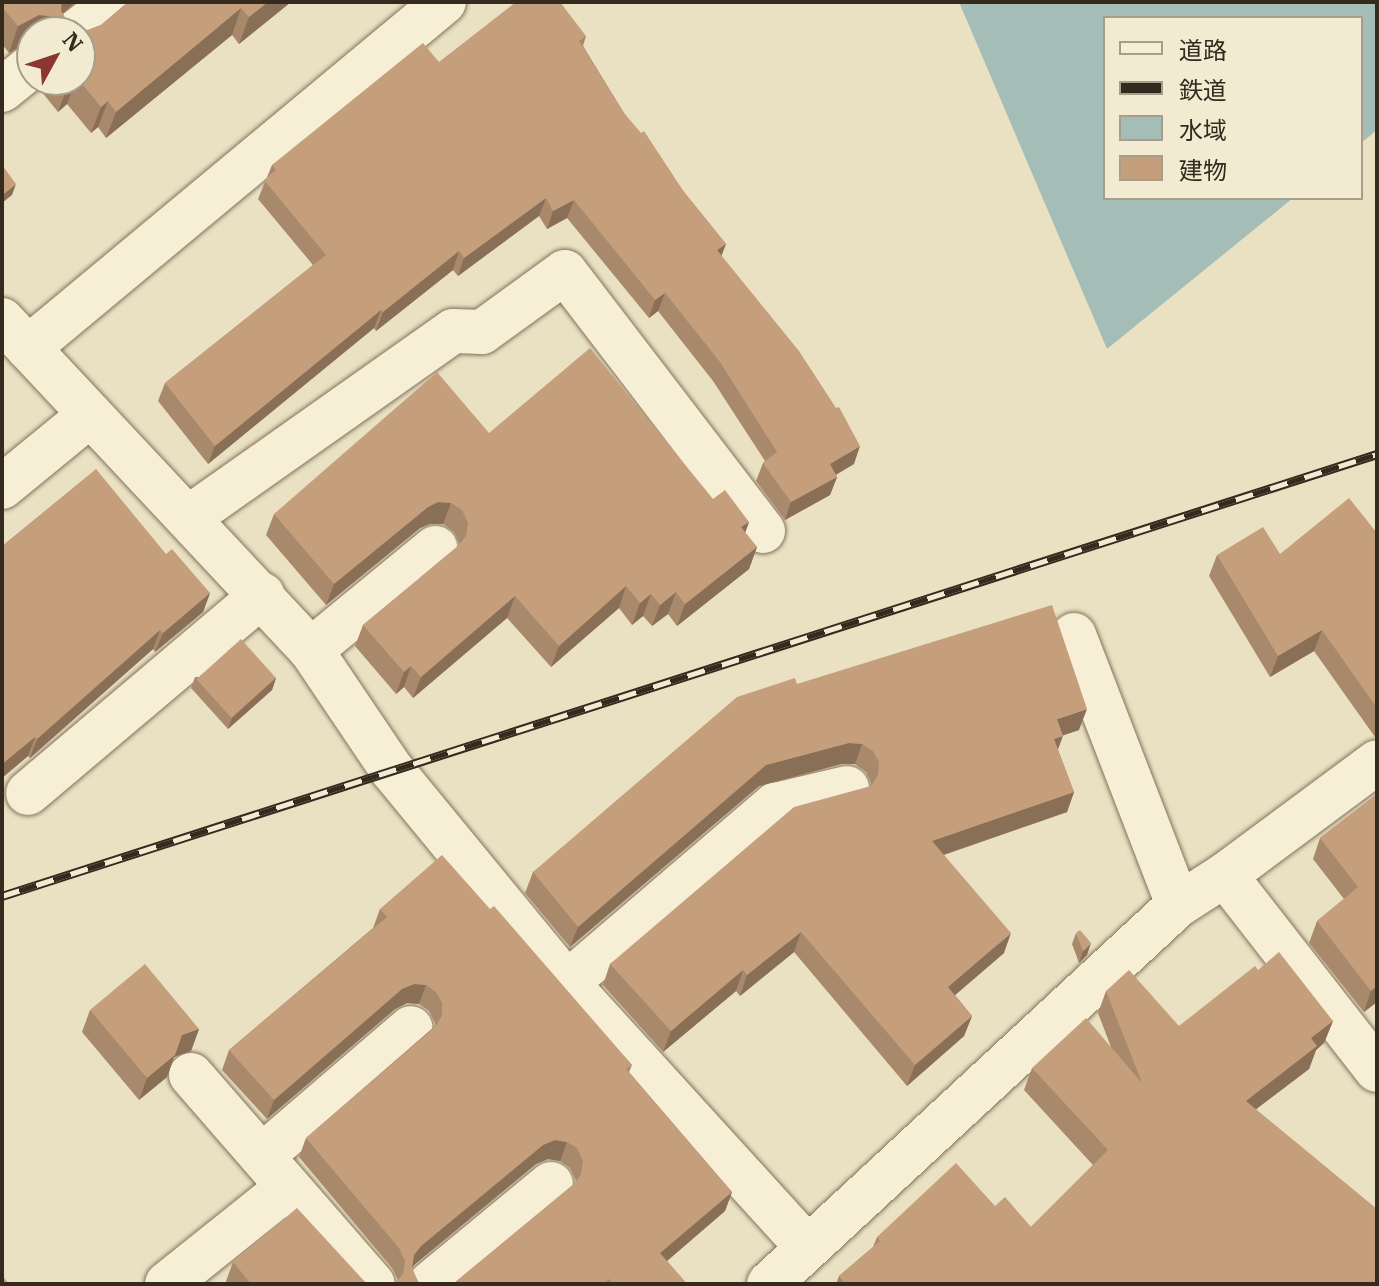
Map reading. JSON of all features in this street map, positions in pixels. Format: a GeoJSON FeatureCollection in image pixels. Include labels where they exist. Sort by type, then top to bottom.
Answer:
{"type":"FeatureCollection","features":[{"type":"Feature","properties":{"kind":"street"},"geometry":{"type":"LineString","coordinates":[[96,16],[114,2]]}},
{"type":"Feature","properties":{"kind":"street"},"geometry":{"type":"LineString","coordinates":[[444,2],[15,334],[311,650],[392,770],[567,983],[807,1247]]}},
{"type":"Feature","properties":{"kind":"street"},"geometry":{"type":"LineString","coordinates":[[188,518],[453,331],[482,332],[565,272],[763,531]]}},
{"type":"Feature","properties":{"kind":"street"},"geometry":{"type":"LineString","coordinates":[[2,487],[90,415]]}},
{"type":"Feature","properties":{"kind":"street"},"geometry":{"type":"LineString","coordinates":[[311,650],[435,548]]}},
{"type":"Feature","properties":{"kind":"street"},"geometry":{"type":"LineString","coordinates":[[28,793],[262,595]]}},
{"type":"Feature","properties":{"kind":"street"},"geometry":{"type":"LineString","coordinates":[[1074,635],[1178,905]]}},
{"type":"Feature","properties":{"kind":"street"},"geometry":{"type":"LineString","coordinates":[[770,1284],[1178,905],[1225,875],[1377,762]]}},
{"type":"Feature","properties":{"kind":"street"},"geometry":{"type":"LineString","coordinates":[[567,983],[775,805],[847,788]]}},
{"type":"Feature","properties":{"kind":"street"},"geometry":{"type":"LineString","coordinates":[[1225,875],[1377,1070]]}},
{"type":"Feature","properties":{"kind":"street"},"geometry":{"type":"LineString","coordinates":[[167,1284],[411,1028]]}},
{"type":"Feature","properties":{"kind":"street"},"geometry":{"type":"LineString","coordinates":[[191,1075],[373,1284]]}},
{"type":"Feature","properties":{"kind":"street"},"geometry":{"type":"LineString","coordinates":[[430,1284],[551,1184]]}},
{"type":"Feature","properties":{"kind":"water"},"geometry":{"type":"Polygon","coordinates":[[[959,2],[1377,2],[1377,130],[1363,141],[1363,16],[1103,16],[1103,200],[1291,200],[1107,349],[959,2]]]}},
{"type":"Feature","properties":{"kind":"building"},"geometry":{"type":"Polygon","coordinates":[[[2,2],[62,2],[64,16],[16,16],[16,24],[2,7],[2,2]]]}},
{"type":"Feature","properties":{"kind":"building"},"geometry":{"type":"Polygon","coordinates":[[[128,2],[268,2],[249,17],[241,8],[116,112],[108,101],[101,107],[92,96],[96,96],[96,27],[128,2]]]}},
{"type":"Feature","properties":{"kind":"building"},"geometry":{"type":"Polygon","coordinates":[[[516,2],[560,2],[586,36],[579,41],[624,113],[641,133],[644,131],[684,192],[726,244],[717,250],[799,351],[836,408],[839,407],[860,446],[830,464],[837,477],[791,502],[763,463],[777,452],[720,362],[665,293],[655,300],[574,200],[553,211],[546,198],[464,258],[459,251],[383,312],[381,310],[215,446],[165,383],[326,255],[264,180],[276,170],[272,165],[423,43],[439,62],[516,2]]]}},
{"type":"Feature","properties":{"kind":"building"},"geometry":{"type":"Polygon","coordinates":[[[2,165],[16,184],[2,195],[2,165]]]}},
{"type":"Feature","properties":{"kind":"building"},"geometry":{"type":"Polygon","coordinates":[[[590,348],[713,499],[725,490],[749,522],[741,527],[757,547],[685,604],[676,592],[660,605],[651,594],[640,603],[626,586],[559,646],[515,596],[421,677],[411,666],[404,672],[363,625],[459,545],[466,536],[468,523],[462,510],[451,503],[438,502],[428,507],[334,584],[274,514],[437,372],[489,433],[590,348]]]}},
{"type":"Feature","properties":{"kind":"building"},"geometry":{"type":"Polygon","coordinates":[[[96,469],[166,554],[172,549],[210,593],[163,633],[160,630],[37,739],[35,737],[2,764],[2,546],[96,469]]]}},
{"type":"Feature","properties":{"kind":"building"},"geometry":{"type":"Polygon","coordinates":[[[1349,498],[1377,533],[1377,708],[1322,630],[1278,656],[1217,555],[1263,527],[1280,554],[1349,498]]]}},
{"type":"Feature","properties":{"kind":"building"},"geometry":{"type":"Polygon","coordinates":[[[1052,605],[1087,709],[1057,719],[1063,736],[1054,739],[1074,792],[932,841],[1011,933],[948,987],[972,1016],[915,1065],[801,932],[747,975],[743,970],[671,1031],[610,964],[794,807],[871,786],[878,775],[879,762],[873,751],[862,744],[849,743],[766,765],[578,927],[533,872],[737,697],[795,678],[797,684],[1052,605]]]}},
{"type":"Feature","properties":{"kind":"building"},"geometry":{"type":"Polygon","coordinates":[[[241,639],[276,678],[231,718],[196,679],[241,639]]]}},
{"type":"Feature","properties":{"kind":"building"},"geometry":{"type":"Polygon","coordinates":[[[1377,794],[1377,986],[1371,991],[1317,921],[1358,887],[1320,838],[1377,794]]]}},
{"type":"Feature","properties":{"kind":"building"},"geometry":{"type":"Polygon","coordinates":[[[442,855],[490,909],[494,906],[632,1065],[626,1069],[732,1192],[660,1253],[687,1284],[614,1284],[609,1279],[603,1284],[453,1284],[574,1184],[581,1174],[583,1161],[577,1148],[555,1140],[543,1145],[421,1246],[414,1255],[412,1268],[422,1284],[395,1284],[403,1274],[405,1261],[399,1248],[306,1138],[434,1028],[442,1016],[442,1003],[436,992],[426,985],[414,984],[402,989],[274,1100],[229,1050],[387,917],[380,909],[442,855]]]}},
{"type":"Feature","properties":{"kind":"building"},"geometry":{"type":"Polygon","coordinates":[[[1080,930],[1091,943],[1083,951],[1076,933],[1080,930]]]}},
{"type":"Feature","properties":{"kind":"building"},"geometry":{"type":"Polygon","coordinates":[[[1279,952],[1333,1021],[1311,1038],[1317,1046],[1246,1101],[1377,1209],[1377,1284],[845,1284],[839,1276],[880,1241],[877,1237],[956,1163],[995,1206],[1005,1197],[1031,1227],[1108,1150],[1032,1068],[1086,1018],[1142,1083],[1106,991],[1129,970],[1179,1026],[1255,966],[1258,970],[1279,952]]]}},
{"type":"Feature","properties":{"kind":"building"},"geometry":{"type":"Polygon","coordinates":[[[145,964],[199,1029],[182,1035],[175,1055],[147,1078],[90,1010],[145,964]]]}},
{"type":"Feature","properties":{"kind":"building"},"geometry":{"type":"Polygon","coordinates":[[[297,1208],[367,1284],[251,1284],[233,1262],[297,1208]]]}},
{"type":"Feature","properties":{"kind":"railway"},"geometry":{"type":"LineString","coordinates":[[2,896],[1377,454]]}}]}
